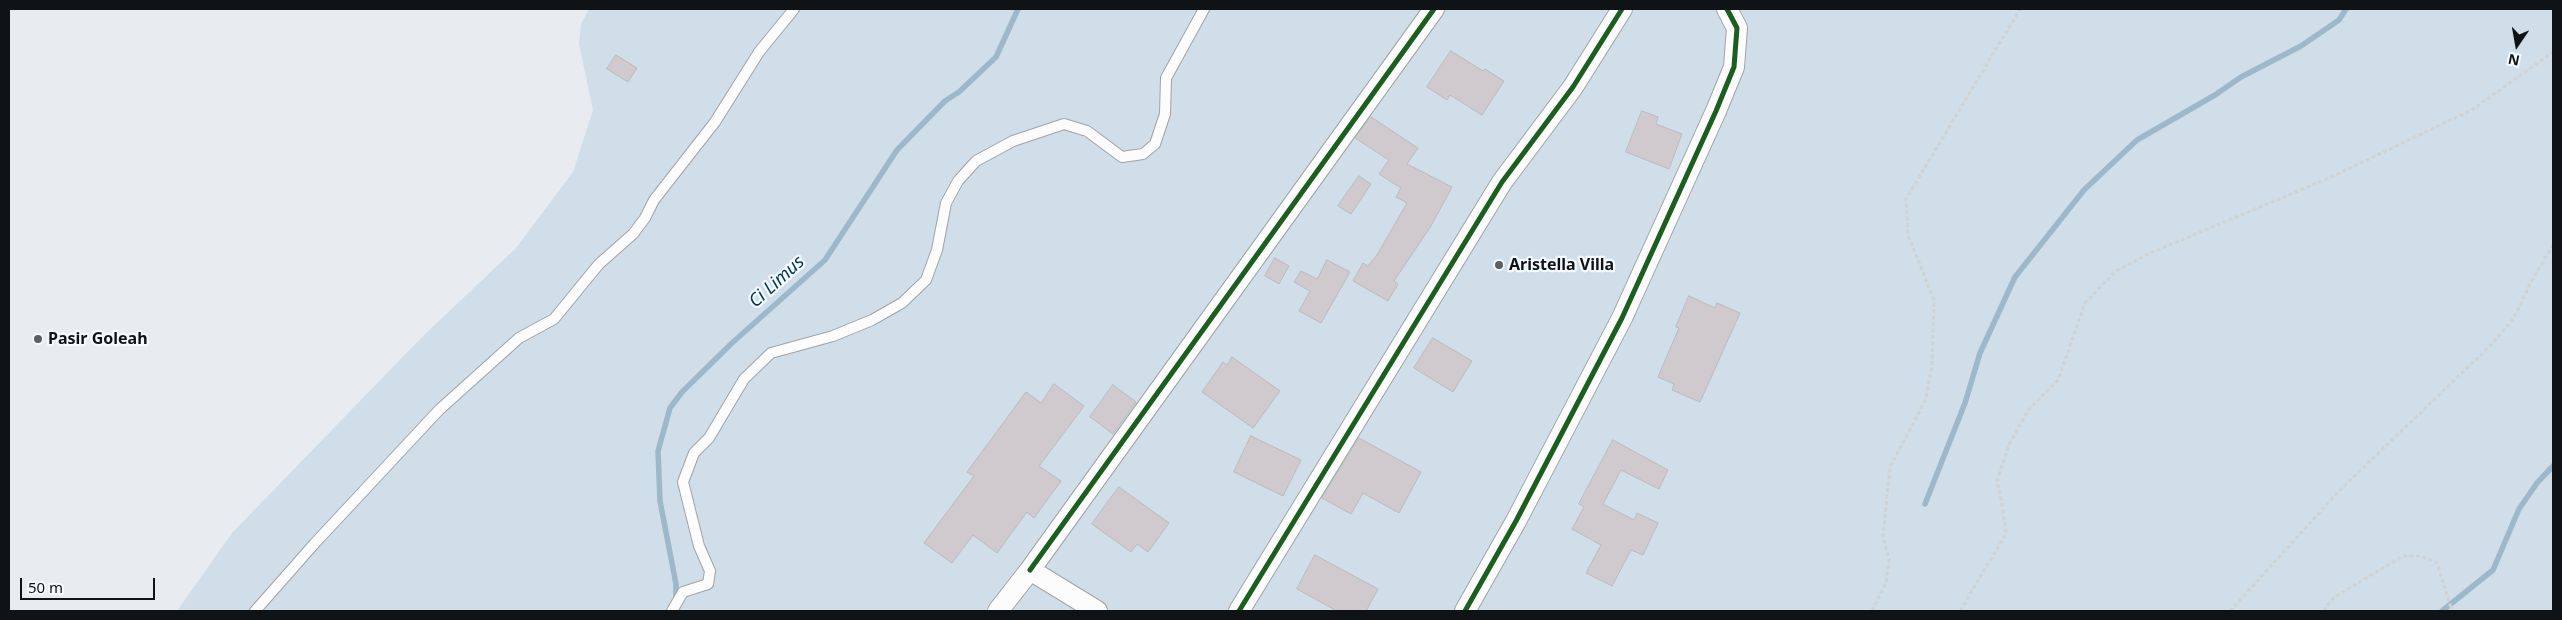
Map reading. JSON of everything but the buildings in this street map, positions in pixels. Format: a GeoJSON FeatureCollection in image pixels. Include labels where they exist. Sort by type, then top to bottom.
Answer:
{"type":"FeatureCollection","features":[{"type":"Feature","properties":{"kind":"street"},"geometry":{"type":"LineString","coordinates":[[998,611],[1030,570],[1434,9]]}},
{"type":"Feature","properties":{"kind":"street"},"geometry":{"type":"LineString","coordinates":[[1239,611],[1502,182],[1573,86],[1622,9]]}},
{"type":"Feature","properties":{"kind":"street"},"geometry":{"type":"LineString","coordinates":[[1465,611],[1516,521],[1622,318],[1716,111],[1734,67],[1737,28],[1727,9]]}},
{"type":"Feature","properties":{"kind":"street"},"geometry":{"type":"LineString","coordinates":[[1030,570],[1097,611]]}},
{"type":"Feature","properties":{"kind":"lane"},"geometry":{"type":"LineString","coordinates":[[255,611],[315,543],[439,410],[519,338],[554,319],[599,264],[633,234],[645,218],[654,200],[715,122],[759,52],[794,9]]}},
{"type":"Feature","properties":{"kind":"lane"},"geometry":{"type":"LineString","coordinates":[[672,611],[683,592],[708,584],[710,571],[699,546],[683,482],[694,453],[709,438],[744,378],[771,353],[832,336],[872,320],[902,303],[926,280],[937,250],[946,203],[958,181],[976,161],[1013,141],[1064,124],[1086,131],[1122,157],[1143,154],[1154,144],[1166,114],[1166,78],[1204,9]]}},
{"type":"Feature","properties":{"kind":"path"},"geometry":{"type":"LineString","coordinates":[[2015,9],[2016,15]]}},
{"type":"Feature","properties":{"kind":"path"},"geometry":{"type":"LineString","coordinates":[[1872,611],[1886,583],[1889,560],[1883,536],[1890,467],[1926,399],[1932,365],[1934,300],[1908,236],[1906,199],[2020,9]]}},
{"type":"Feature","properties":{"kind":"path"},"geometry":{"type":"LineString","coordinates":[[1960,611],[2006,534],[2003,510],[1996,481],[2010,442],[2030,408],[2058,380],[2084,303],[2115,272],[2148,254],[2329,178],[2472,110],[2553,52]]}},
{"type":"Feature","properties":{"kind":"path"},"geometry":{"type":"LineString","coordinates":[[2230,611],[2341,489],[2488,348],[2514,318],[2530,282],[2553,245]]}},
{"type":"Feature","properties":{"kind":"path"},"geometry":{"type":"LineString","coordinates":[[2324,611],[2333,598],[2403,556],[2421,556],[2437,563],[2452,611]]}},
{"type":"Feature","properties":{"kind":"shaded area"},"geometry":{"type":"Polygon","coordinates":[[[589,9],[2553,9],[2553,611],[177,611],[232,533],[422,337],[516,248],[573,172],[593,110],[579,44],[581,24],[589,9]]]}},
{"type":"Feature","properties":{"kind":"waterway","name":"Ci Limus"},"geometry":{"type":"LineString","coordinates":[[676,602],[676,584],[660,501],[658,451],[670,408],[682,392],[732,343],[825,260],[897,150],[945,101],[959,92],[996,57],[1018,9]]}},
{"type":"Feature","properties":{"kind":"waterway"},"geometry":{"type":"LineString","coordinates":[[1925,504],[1965,403],[1980,353],[2015,277],[2084,190],[2137,140],[2215,95],[2241,77],[2301,46],[2339,20],[2346,9]]}},
{"type":"Feature","properties":{"kind":"waterway"},"geometry":{"type":"LineString","coordinates":[[2442,611],[2493,570],[2519,509],[2537,483],[2553,466]]}},
{"type":"Feature","properties":{"kind":"cycle path"},"geometry":{"type":"LineString","coordinates":[[1030,570],[1434,9]]}},
{"type":"Feature","properties":{"kind":"cycle path"},"geometry":{"type":"LineString","coordinates":[[1239,611],[1502,182],[1573,87],[1622,9]]}},
{"type":"Feature","properties":{"kind":"cycle path"},"geometry":{"type":"LineString","coordinates":[[1465,611],[1516,521],[1622,318],[1716,111],[1734,67],[1737,28],[1727,9]]}},
{"type":"Feature","properties":{"kind":"place","name":"Aristella Villa"},"geometry":{"type":"Point","coordinates":[1499,265]}},
{"type":"Feature","properties":{"kind":"place","name":"Pasir Goleah"},"geometry":{"type":"Point","coordinates":[38,339]}}]}
